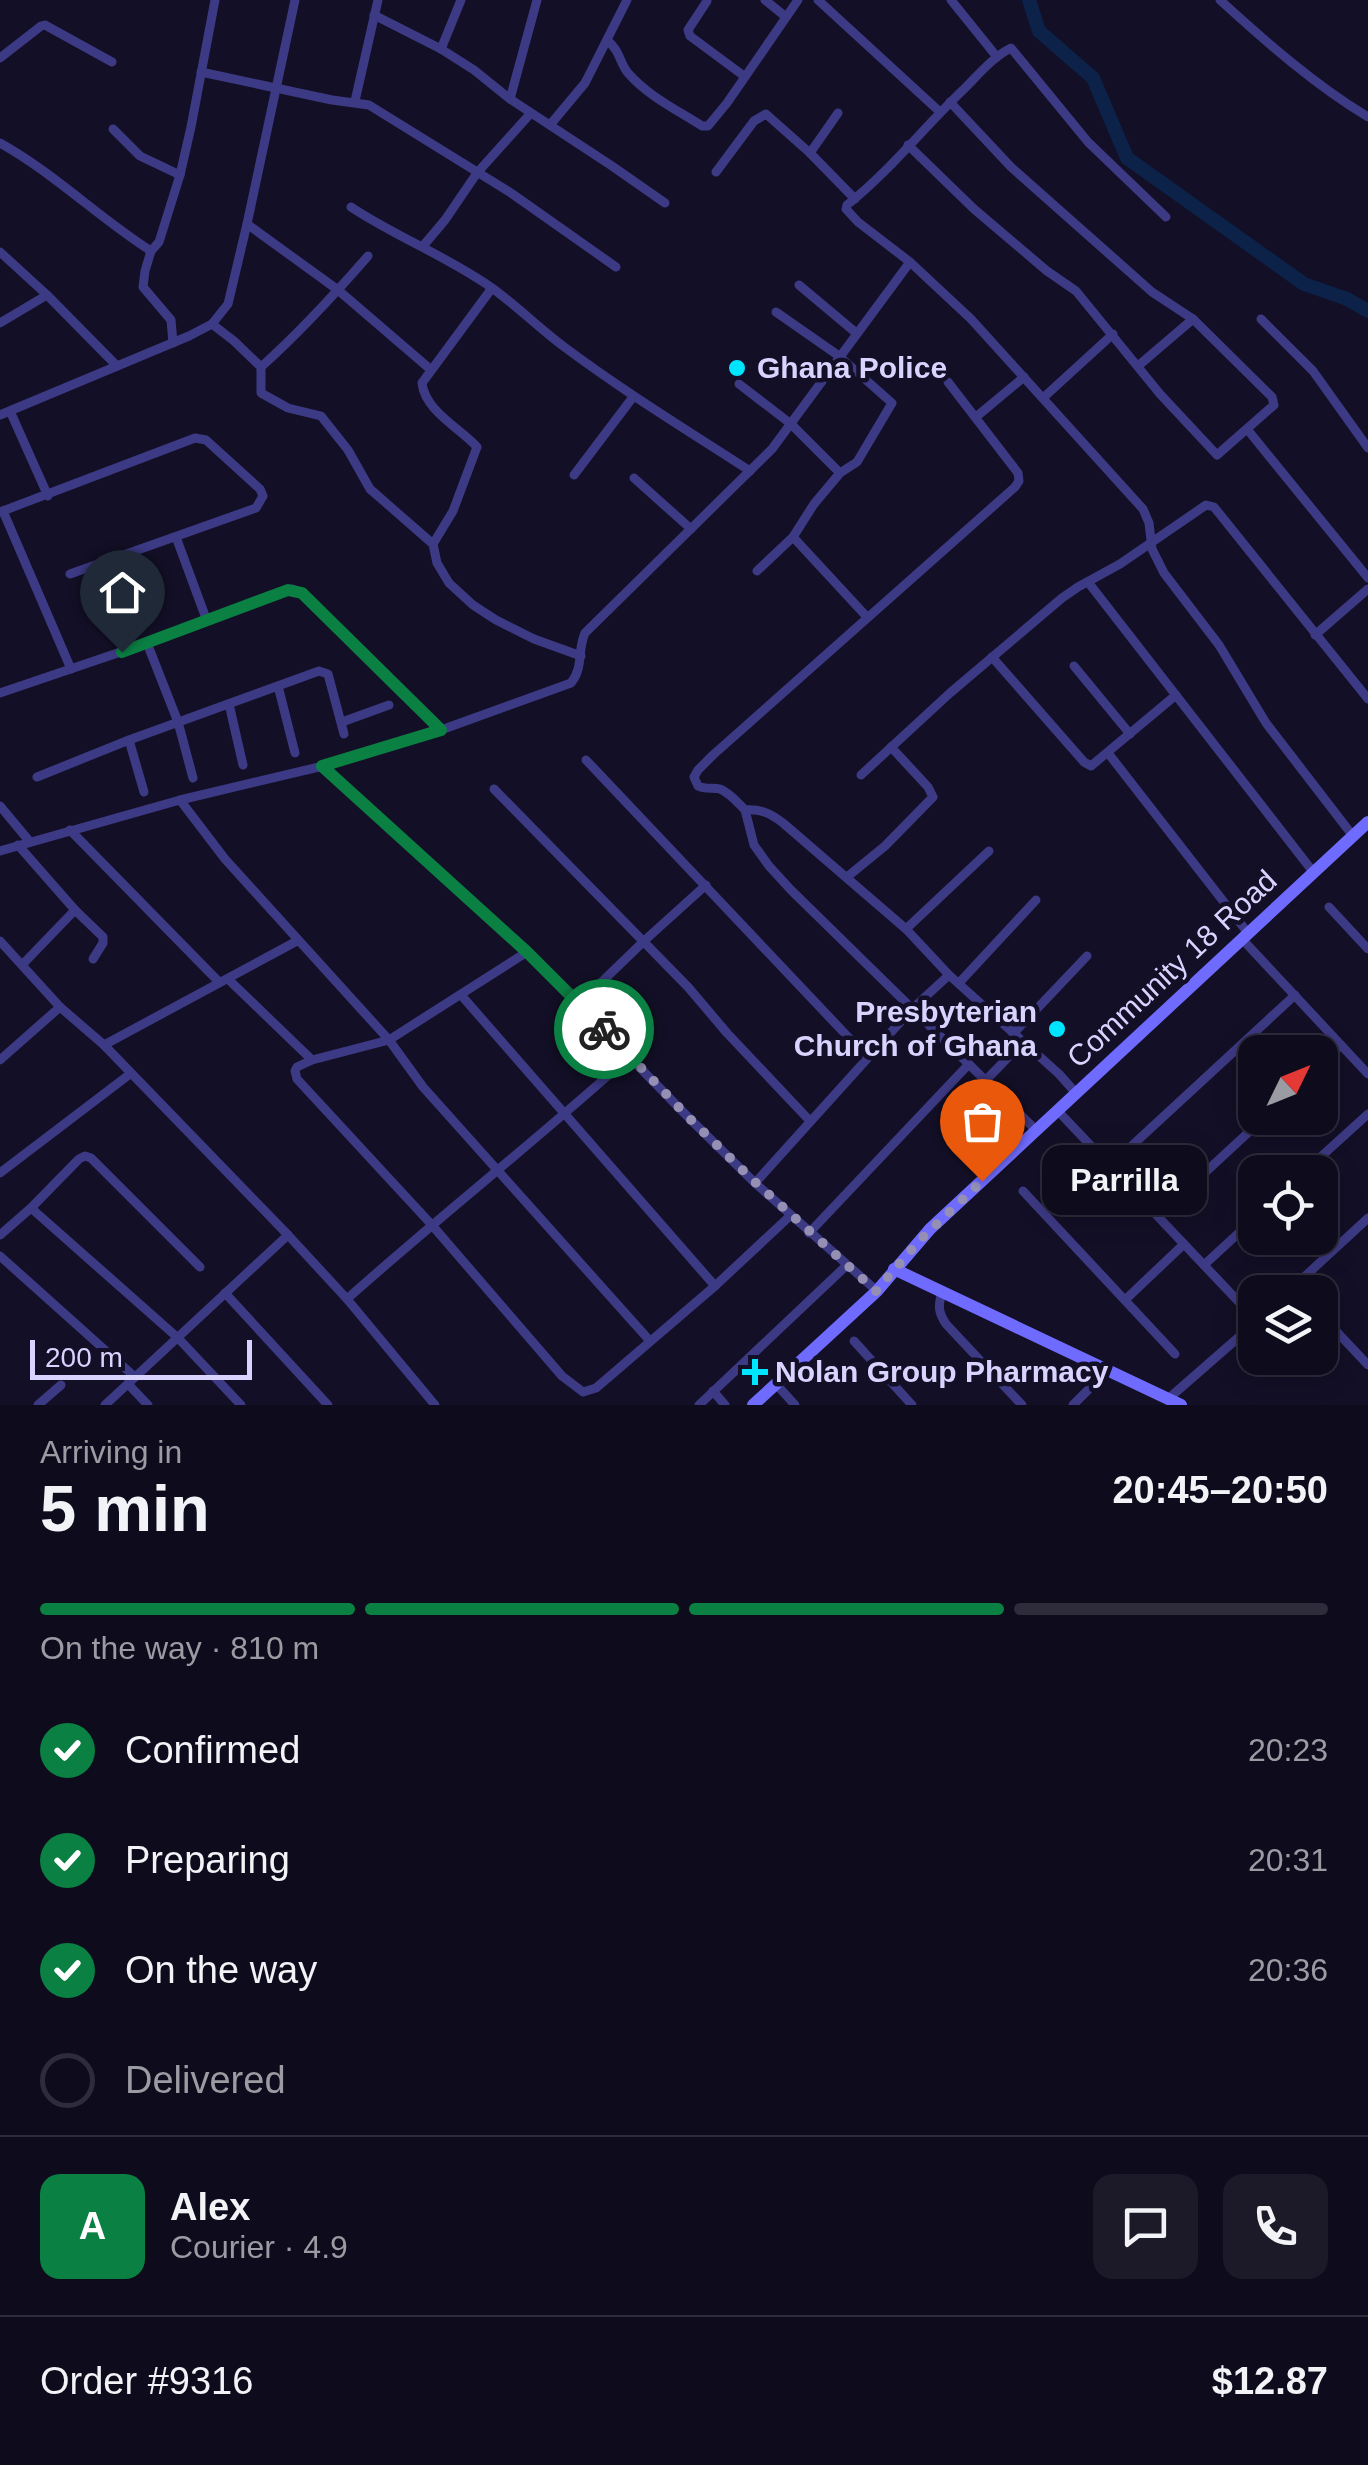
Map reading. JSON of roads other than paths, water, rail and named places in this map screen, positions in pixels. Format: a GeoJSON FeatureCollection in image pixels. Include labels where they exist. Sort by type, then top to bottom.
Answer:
{"type":"FeatureCollection","features":[{"type":"Feature","properties":{"kind":"main road","name":"Community 18 Road"},"geometry":{"type":"LineString","coordinates":[[754,1405],[880,1288],[908,1252],[1057,1110],[1368,822]]}},
{"type":"Feature","properties":{"kind":"main road"},"geometry":{"type":"LineString","coordinates":[[908,1252],[922,1282]]}},
{"type":"Feature","properties":{"kind":"main road"},"geometry":{"type":"LineString","coordinates":[[894,1269],[1174,1402]]}},
{"type":"Feature","properties":{"kind":"main road"},"geometry":{"type":"LineString","coordinates":[[880,1288],[922,1282]]}},
{"type":"Feature","properties":{"kind":"street"},"geometry":{"type":"LineString","coordinates":[[172,343],[170,320],[144,287],[145,270],[163,230],[180,175],[215,0]]}},
{"type":"Feature","properties":{"kind":"street"},"geometry":{"type":"LineString","coordinates":[[48,496],[5,413],[212,324],[228,304],[295,0]]}},
{"type":"Feature","properties":{"kind":"street"},"geometry":{"type":"LineString","coordinates":[[355,101],[378,0]]}},
{"type":"Feature","properties":{"kind":"street"},"geometry":{"type":"LineString","coordinates":[[441,50],[461,0]]}},
{"type":"Feature","properties":{"kind":"street"},"geometry":{"type":"LineString","coordinates":[[510,99],[537,0]]}},
{"type":"Feature","properties":{"kind":"street"},"geometry":{"type":"LineString","coordinates":[[550,126],[584,82],[627,0]]}},
{"type":"Feature","properties":{"kind":"street"},"geometry":{"type":"LineString","coordinates":[[765,0],[786,17]]}},
{"type":"Feature","properties":{"kind":"street"},"geometry":{"type":"LineString","coordinates":[[607,40],[616,48],[624,69],[644,89],[702,126],[708,126],[798,0]]}},
{"type":"Feature","properties":{"kind":"street"},"geometry":{"type":"LineString","coordinates":[[818,0],[940,112]]}},
{"type":"Feature","properties":{"kind":"street"},"geometry":{"type":"LineString","coordinates":[[951,0],[997,57]]}},
{"type":"Feature","properties":{"kind":"street"},"geometry":{"type":"LineString","coordinates":[[1220,0],[1304,71],[1368,116]]}},
{"type":"Feature","properties":{"kind":"street"},"geometry":{"type":"LineString","coordinates":[[707,1],[688,30],[690,36],[744,76]]}},
{"type":"Feature","properties":{"kind":"street"},"geometry":{"type":"LineString","coordinates":[[374,16],[474,70],[510,99],[665,204]]}},
{"type":"Feature","properties":{"kind":"street"},"geometry":{"type":"LineString","coordinates":[[0,58],[46,25],[112,62]]}},
{"type":"Feature","properties":{"kind":"street"},"geometry":{"type":"LineString","coordinates":[[1166,217],[1088,142],[1009,48],[847,205],[847,212],[910,262],[971,319],[1143,509],[1150,543],[1164,573],[1220,645],[1266,723],[1353,836]]}},
{"type":"Feature","properties":{"kind":"street"},"geometry":{"type":"LineString","coordinates":[[201,72],[369,105],[511,193],[616,266]]}},
{"type":"Feature","properties":{"kind":"street"},"geometry":{"type":"LineString","coordinates":[[908,145],[974,209],[1047,272],[1076,291],[1216,455],[1274,405],[1275,401],[1222,345],[1193,319],[1152,292],[1011,167],[950,102]]}},
{"type":"Feature","properties":{"kind":"street"},"geometry":{"type":"LineString","coordinates":[[423,246],[477,173],[531,113]]}},
{"type":"Feature","properties":{"kind":"street"},"geometry":{"type":"LineString","coordinates":[[810,152],[838,113]]}},
{"type":"Feature","properties":{"kind":"street"},"geometry":{"type":"LineString","coordinates":[[716,172],[762,114],[810,152],[855,199]]}},
{"type":"Feature","properties":{"kind":"street"},"geometry":{"type":"LineString","coordinates":[[113,129],[140,156],[180,175]]}},
{"type":"Feature","properties":{"kind":"street"},"geometry":{"type":"LineString","coordinates":[[0,142],[151,251]]}},
{"type":"Feature","properties":{"kind":"street"},"geometry":{"type":"LineString","coordinates":[[351,206],[384,229],[423,246],[492,288],[560,344],[750,471]]}},
{"type":"Feature","properties":{"kind":"street"},"geometry":{"type":"LineString","coordinates":[[247,224],[338,290],[430,369]]}},
{"type":"Feature","properties":{"kind":"street"},"geometry":{"type":"LineString","coordinates":[[0,252],[118,366]]}},
{"type":"Feature","properties":{"kind":"street"},"geometry":{"type":"LineString","coordinates":[[261,367],[368,256]]}},
{"type":"Feature","properties":{"kind":"street"},"geometry":{"type":"LineString","coordinates":[[0,851],[180,800],[322,766],[441,730],[570,682],[577,676],[585,634],[763,459],[910,262]]}},
{"type":"Feature","properties":{"kind":"street"},"geometry":{"type":"LineString","coordinates":[[799,285],[856,332]]}},
{"type":"Feature","properties":{"kind":"street"},"geometry":{"type":"LineString","coordinates":[[433,544],[453,511],[477,447],[432,406],[422,391],[422,383],[492,288]]}},
{"type":"Feature","properties":{"kind":"street"},"geometry":{"type":"LineString","coordinates":[[0,323],[47,295]]}},
{"type":"Feature","properties":{"kind":"street"},"geometry":{"type":"LineString","coordinates":[[757,571],[793,536],[840,473],[865,451],[892,404],[839,356],[776,312]]}},
{"type":"Feature","properties":{"kind":"street"},"geometry":{"type":"LineString","coordinates":[[1138,366],[1193,319]]}},
{"type":"Feature","properties":{"kind":"street"},"geometry":{"type":"LineString","coordinates":[[1261,319],[1313,370],[1368,448]]}},
{"type":"Feature","properties":{"kind":"street"},"geometry":{"type":"LineString","coordinates":[[212,324],[261,367],[261,392],[288,408],[321,416],[348,450],[370,490],[433,544],[437,563],[449,583],[472,605],[534,639],[580,656]]}},
{"type":"Feature","properties":{"kind":"street"},"geometry":{"type":"LineString","coordinates":[[1043,398],[1113,334]]}},
{"type":"Feature","properties":{"kind":"street"},"geometry":{"type":"LineString","coordinates":[[976,417],[1024,378]]}},
{"type":"Feature","properties":{"kind":"street"},"geometry":{"type":"LineString","coordinates":[[948,382],[1018,474],[1019,481],[694,777],[698,786],[719,788],[732,796],[744,810],[754,845],[769,866],[1036,1130]]}},
{"type":"Feature","properties":{"kind":"street"},"geometry":{"type":"LineString","coordinates":[[740,384],[791,424],[840,473]]}},
{"type":"Feature","properties":{"kind":"street"},"geometry":{"type":"LineString","coordinates":[[574,475],[634,396]]}},
{"type":"Feature","properties":{"kind":"street"},"geometry":{"type":"LineString","coordinates":[[1248,430],[1368,578]]}},
{"type":"Feature","properties":{"kind":"street"},"geometry":{"type":"LineString","coordinates":[[70,574],[256,508],[262,500],[260,489],[202,438],[195,438],[2,512],[72,669]]}},
{"type":"Feature","properties":{"kind":"street"},"geometry":{"type":"LineString","coordinates":[[634,478],[691,529]]}},
{"type":"Feature","properties":{"kind":"street"},"geometry":{"type":"LineString","coordinates":[[861,775],[1062,598],[1210,505],[1368,699]]}},
{"type":"Feature","properties":{"kind":"street"},"geometry":{"type":"LineString","coordinates":[[793,536],[867,617]]}},
{"type":"Feature","properties":{"kind":"street"},"geometry":{"type":"LineString","coordinates":[[176,537],[207,620]]}},
{"type":"Feature","properties":{"kind":"street"},"geometry":{"type":"LineString","coordinates":[[1088,582],[1314,873]]}},
{"type":"Feature","properties":{"kind":"street"},"geometry":{"type":"LineString","coordinates":[[1315,635],[1368,589]]}},
{"type":"Feature","properties":{"kind":"street"},"geometry":{"type":"LineString","coordinates":[[0,693],[288,590],[302,593],[441,730]]}},
{"type":"Feature","properties":{"kind":"street"},"geometry":{"type":"LineString","coordinates":[[147,642],[178,722],[194,778]]}},
{"type":"Feature","properties":{"kind":"street"},"geometry":{"type":"LineString","coordinates":[[992,657],[1091,766],[1176,695]]}},
{"type":"Feature","properties":{"kind":"street"},"geometry":{"type":"LineString","coordinates":[[1074,666],[1130,734]]}},
{"type":"Feature","properties":{"kind":"street"},"geometry":{"type":"LineString","coordinates":[[37,777],[324,671],[344,734]]}},
{"type":"Feature","properties":{"kind":"street"},"geometry":{"type":"LineString","coordinates":[[278,686],[296,753]]}},
{"type":"Feature","properties":{"kind":"street"},"geometry":{"type":"LineString","coordinates":[[229,704],[244,765]]}},
{"type":"Feature","properties":{"kind":"street"},"geometry":{"type":"LineString","coordinates":[[342,722],[390,705]]}},
{"type":"Feature","properties":{"kind":"street"},"geometry":{"type":"LineString","coordinates":[[129,740],[144,792]]}},
{"type":"Feature","properties":{"kind":"street"},"geometry":{"type":"LineString","coordinates":[[847,878],[932,800],[928,787],[891,747]]}},
{"type":"Feature","properties":{"kind":"street"},"geometry":{"type":"LineString","coordinates":[[1108,753],[1245,936],[1368,1073]]}},
{"type":"Feature","properties":{"kind":"street"},"geometry":{"type":"LineString","coordinates":[[586,760],[868,1058]]}},
{"type":"Feature","properties":{"kind":"street"},"geometry":{"type":"LineString","coordinates":[[322,766],[527,952],[790,1216],[846,1266],[880,1288]]}},
{"type":"Feature","properties":{"kind":"street"},"geometry":{"type":"LineString","coordinates":[[494,789],[688,987],[810,1122]]}},
{"type":"Feature","properties":{"kind":"street"},"geometry":{"type":"LineString","coordinates":[[180,800],[226,860],[390,1040],[423,1087],[650,1341]]}},
{"type":"Feature","properties":{"kind":"street"},"geometry":{"type":"LineString","coordinates":[[0,806],[30,842]]}},
{"type":"Feature","properties":{"kind":"street"},"geometry":{"type":"LineString","coordinates":[[744,810],[759,809],[771,814],[847,878],[1076,1092]]}},
{"type":"Feature","properties":{"kind":"street"},"geometry":{"type":"LineString","coordinates":[[70,830],[223,980],[312,1060]]}},
{"type":"Feature","properties":{"kind":"street"},"geometry":{"type":"LineString","coordinates":[[18,845],[102,938],[93,959]]}},
{"type":"Feature","properties":{"kind":"street"},"geometry":{"type":"LineString","coordinates":[[906,930],[989,851]]}},
{"type":"Feature","properties":{"kind":"street"},"geometry":{"type":"LineString","coordinates":[[580,1004],[706,885]]}},
{"type":"Feature","properties":{"kind":"street"},"geometry":{"type":"LineString","coordinates":[[958,983],[1036,900]]}},
{"type":"Feature","properties":{"kind":"street"},"geometry":{"type":"LineString","coordinates":[[1329,907],[1368,949]]}},
{"type":"Feature","properties":{"kind":"street"},"geometry":{"type":"LineString","coordinates":[[22,964],[75,910]]}},
{"type":"Feature","properties":{"kind":"street"},"geometry":{"type":"LineString","coordinates":[[0,941],[60,1007],[104,1045],[288,1235],[435,1405]]}},
{"type":"Feature","properties":{"kind":"street"},"geometry":{"type":"LineString","coordinates":[[104,1045],[298,941]]}},
{"type":"Feature","properties":{"kind":"street"},"geometry":{"type":"LineString","coordinates":[[527,952],[390,1040],[312,1060],[294,1072],[562,1376],[578,1390],[596,1388],[790,1216]]}},
{"type":"Feature","properties":{"kind":"street"},"geometry":{"type":"LineString","coordinates":[[1014,1034],[1086,956]]}},
{"type":"Feature","properties":{"kind":"street"},"geometry":{"type":"LineString","coordinates":[[755,1182],[912,1009],[949,975]]}},
{"type":"Feature","properties":{"kind":"street"},"geometry":{"type":"LineString","coordinates":[[462,995],[715,1286]]}},
{"type":"Feature","properties":{"kind":"street"},"geometry":{"type":"LineString","coordinates":[[1111,1165],[1294,995]]}},
{"type":"Feature","properties":{"kind":"street"},"geometry":{"type":"LineString","coordinates":[[0,1060],[60,1007]]}},
{"type":"Feature","properties":{"kind":"street"},"geometry":{"type":"LineString","coordinates":[[986,1080],[1022,1043]]}},
{"type":"Feature","properties":{"kind":"street"},"geometry":{"type":"LineString","coordinates":[[1338,1049],[1341,1046]]}},
{"type":"Feature","properties":{"kind":"street"},"geometry":{"type":"LineString","coordinates":[[347,1300],[630,1056]]}},
{"type":"Feature","properties":{"kind":"street"},"geometry":{"type":"LineString","coordinates":[[809,1232],[969,1064]]}},
{"type":"Feature","properties":{"kind":"street"},"geometry":{"type":"LineString","coordinates":[[0,1173],[130,1074]]}},
{"type":"Feature","properties":{"kind":"street"},"geometry":{"type":"LineString","coordinates":[[1057,1110],[1238,1302]]}},
{"type":"Feature","properties":{"kind":"street"},"geometry":{"type":"LineString","coordinates":[[1323,1155],[1368,1114]]}},
{"type":"Feature","properties":{"kind":"street"},"geometry":{"type":"LineString","coordinates":[[1158,1216],[1246,1135]]}},
{"type":"Feature","properties":{"kind":"street"},"geometry":{"type":"LineString","coordinates":[[0,1235],[86,1156],[200,1268]]}},
{"type":"Feature","properties":{"kind":"street"},"geometry":{"type":"LineString","coordinates":[[1023,1191],[1175,1354]]}},
{"type":"Feature","properties":{"kind":"street"},"geometry":{"type":"LineString","coordinates":[[31,1208],[178,1338],[240,1405]]}},
{"type":"Feature","properties":{"kind":"street"},"geometry":{"type":"LineString","coordinates":[[1310,1275],[1368,1218]]}},
{"type":"Feature","properties":{"kind":"street"},"geometry":{"type":"LineString","coordinates":[[1204,1265],[1238,1234]]}},
{"type":"Feature","properties":{"kind":"street"},"geometry":{"type":"LineString","coordinates":[[105,1405],[288,1235]]}},
{"type":"Feature","properties":{"kind":"street"},"geometry":{"type":"LineString","coordinates":[[1125,1300],[1184,1244]]}},
{"type":"Feature","properties":{"kind":"street"},"geometry":{"type":"LineString","coordinates":[[0,1256],[132,1380],[148,1405]]}},
{"type":"Feature","properties":{"kind":"street"},"geometry":{"type":"LineString","coordinates":[[699,1405],[846,1266]]}},
{"type":"Feature","properties":{"kind":"street"},"geometry":{"type":"LineString","coordinates":[[942,1292],[938,1305],[946,1324],[1022,1405]]}},
{"type":"Feature","properties":{"kind":"street"},"geometry":{"type":"LineString","coordinates":[[225,1293],[328,1405]]}},
{"type":"Feature","properties":{"kind":"street"},"geometry":{"type":"LineString","coordinates":[[1338,1333],[1368,1365]]}},
{"type":"Feature","properties":{"kind":"street"},"geometry":{"type":"LineString","coordinates":[[1174,1402],[1238,1338]]}},
{"type":"Feature","properties":{"kind":"street"},"geometry":{"type":"LineString","coordinates":[[854,1341],[912,1405]]}},
{"type":"Feature","properties":{"kind":"street"},"geometry":{"type":"LineString","coordinates":[[1072,1405],[1108,1371]]}},
{"type":"Feature","properties":{"kind":"street"},"geometry":{"type":"LineString","coordinates":[[776,1384],[795,1405]]}},
{"type":"Feature","properties":{"kind":"street"},"geometry":{"type":"LineString","coordinates":[[38,1405],[62,1385]]}},
{"type":"Feature","properties":{"kind":"street"},"geometry":{"type":"LineString","coordinates":[[713,1392],[726,1405]]}},
{"type":"Feature","properties":{"kind":"waterway"},"geometry":{"type":"LineString","coordinates":[[1029,0],[1039,31],[1093,78],[1127,158],[1304,284],[1368,311]]}},
{"type":"Feature","properties":{"kind":"place","name":"Ghana Police"},"geometry":{"type":"Point","coordinates":[737,368]}},
{"type":"Feature","properties":{"kind":"place","name":"Presbyterian Church of Ghana"},"geometry":{"type":"Point","coordinates":[1057,1029]}},
{"type":"Feature","properties":{"kind":"place","name":"Parrilla"},"geometry":{"type":"Point","coordinates":[982,1181]}},
{"type":"Feature","properties":{"kind":"place","name":"Nolan Group Pharmacy"},"geometry":{"type":"Point","coordinates":[755,1372]}}]}
